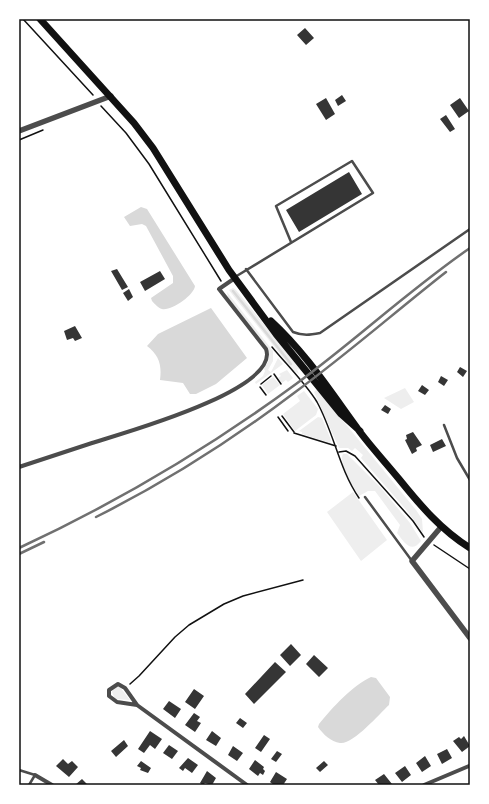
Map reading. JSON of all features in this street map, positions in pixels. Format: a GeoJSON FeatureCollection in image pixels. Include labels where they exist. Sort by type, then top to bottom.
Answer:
{"type":"FeatureCollection","features":[{"type":"Feature","properties":{"kind":"main road"},"geometry":{"type":"LineString","coordinates":[[40,19],[111,96],[153,148],[235,278],[276,334],[321,391],[341,414],[360,431],[420,505],[441,526],[470,548]]}},
{"type":"Feature","properties":{"kind":"street"},"geometry":{"type":"LineString","coordinates":[[19,131],[111,96]]}},
{"type":"Feature","properties":{"kind":"street"},"geometry":{"type":"LineString","coordinates":[[19,467],[201,406],[214,400],[260,372],[267,358],[266,349],[218,289],[235,278]]}},
{"type":"Feature","properties":{"kind":"street"},"geometry":{"type":"LineString","coordinates":[[441,526],[412,561],[470,638]]}},
{"type":"Feature","properties":{"kind":"street"},"geometry":{"type":"LineString","coordinates":[[137,706],[117,702],[109,696],[109,690],[118,684],[126,688],[137,706],[247,785]]}},
{"type":"Feature","properties":{"kind":"street"},"geometry":{"type":"LineString","coordinates":[[424,785],[469,766]]}},
{"type":"Feature","properties":{"kind":"street"},"geometry":{"type":"LineString","coordinates":[[35,776],[52,785]]}},
{"type":"Feature","properties":{"kind":"lane"},"geometry":{"type":"LineString","coordinates":[[235,278],[246,269],[373,193],[352,161],[276,206],[291,242]]}},
{"type":"Feature","properties":{"kind":"lane"},"geometry":{"type":"LineString","coordinates":[[246,269],[293,332],[310,336],[320,333],[470,229]]}},
{"type":"Feature","properties":{"kind":"lane"},"geometry":{"type":"LineString","coordinates":[[444,425],[457,458],[470,480]]}},
{"type":"Feature","properties":{"kind":"lane"},"geometry":{"type":"LineString","coordinates":[[365,497],[412,561]]}},
{"type":"Feature","properties":{"kind":"lane"},"geometry":{"type":"LineString","coordinates":[[19,770],[35,776],[29,785]]}},
{"type":"Feature","properties":{"kind":"path"},"geometry":{"type":"LineString","coordinates":[[23,19],[93,96]]}},
{"type":"Feature","properties":{"kind":"path"},"geometry":{"type":"LineString","coordinates":[[102,106],[126,133],[149,164],[224,285]]}},
{"type":"Feature","properties":{"kind":"path"},"geometry":{"type":"LineString","coordinates":[[268,342],[315,399],[339,452],[346,451],[355,456],[413,521],[422,535]]}},
{"type":"Feature","properties":{"kind":"path"},"geometry":{"type":"LineString","coordinates":[[274,374],[281,384]]}},
{"type":"Feature","properties":{"kind":"path"},"geometry":{"type":"LineString","coordinates":[[261,384],[271,376]]}},
{"type":"Feature","properties":{"kind":"path"},"geometry":{"type":"LineString","coordinates":[[260,387],[266,395]]}},
{"type":"Feature","properties":{"kind":"path"},"geometry":{"type":"LineString","coordinates":[[282,416],[294,432],[336,446]]}},
{"type":"Feature","properties":{"kind":"path"},"geometry":{"type":"LineString","coordinates":[[278,417],[288,431]]}},
{"type":"Feature","properties":{"kind":"path"},"geometry":{"type":"LineString","coordinates":[[435,546],[470,569]]}},
{"type":"Feature","properties":{"kind":"path"},"geometry":{"type":"LineString","coordinates":[[126,688],[140,676],[175,637],[189,625],[224,604],[242,596],[303,580]]}},
{"type":"Feature","properties":{"kind":"shaded area"},"geometry":{"type":"Polygon","coordinates":[[[141,207],[147,209],[195,286],[194,290],[187,298],[171,308],[162,309],[158,307],[151,298],[173,283],[173,276],[146,226],[142,224],[130,226],[124,217],[141,207]]]}},
{"type":"Feature","properties":{"kind":"shaded area"},"geometry":{"type":"Polygon","coordinates":[[[233,288],[302,371],[297,369],[299,374],[293,370],[235,298],[229,290],[233,288]]]}},
{"type":"Feature","properties":{"kind":"shaded area"},"geometry":{"type":"Polygon","coordinates":[[[227,292],[273,351],[273,361],[268,370],[271,372],[278,358],[283,364],[256,384],[255,382],[263,376],[265,371],[264,369],[269,360],[269,352],[228,297],[227,292]]]}},
{"type":"Feature","properties":{"kind":"shaded area"},"geometry":{"type":"Polygon","coordinates":[[[211,308],[247,358],[216,384],[196,394],[190,394],[183,383],[160,380],[159,361],[151,349],[147,346],[158,334],[211,308]]]}},
{"type":"Feature","properties":{"kind":"shaded area"},"geometry":{"type":"Polygon","coordinates":[[[287,370],[293,378],[288,382],[286,380],[282,383],[278,378],[281,376],[279,374],[287,370]]]}},
{"type":"Feature","properties":{"kind":"shaded area"},"geometry":{"type":"Polygon","coordinates":[[[273,377],[280,385],[268,394],[262,385],[273,377]]]}},
{"type":"Feature","properties":{"kind":"shaded area"},"geometry":{"type":"Polygon","coordinates":[[[405,388],[414,402],[401,409],[384,398],[405,388]]]}},
{"type":"Feature","properties":{"kind":"shaded area"},"geometry":{"type":"Polygon","coordinates":[[[317,389],[416,510],[422,519],[423,533],[408,512],[361,458],[363,455],[355,448],[352,451],[348,448],[339,448],[314,392],[317,389]]]}},
{"type":"Feature","properties":{"kind":"shaded area"},"geometry":{"type":"Polygon","coordinates":[[[304,391],[318,409],[316,415],[295,431],[283,414],[300,401],[297,396],[304,391]]]}},
{"type":"Feature","properties":{"kind":"shaded area"},"geometry":{"type":"Polygon","coordinates":[[[318,417],[322,418],[331,440],[330,443],[302,434],[302,432],[299,431],[318,417]]]}},
{"type":"Feature","properties":{"kind":"shaded area"},"geometry":{"type":"Polygon","coordinates":[[[343,454],[347,454],[381,488],[410,523],[421,541],[417,545],[411,547],[402,540],[397,533],[400,525],[375,491],[368,491],[359,496],[350,482],[345,469],[342,458],[343,454]]]}},
{"type":"Feature","properties":{"kind":"shaded area"},"geometry":{"type":"Polygon","coordinates":[[[353,492],[387,540],[361,561],[327,512],[353,492]]]}},
{"type":"Feature","properties":{"kind":"shaded area"},"geometry":{"type":"Polygon","coordinates":[[[371,677],[376,678],[390,697],[389,705],[366,728],[352,739],[340,743],[330,739],[318,727],[319,724],[336,704],[350,691],[371,677]]]}},
{"type":"Feature","properties":{"kind":"shaded area"},"geometry":{"type":"Polygon","coordinates":[[[119,686],[130,700],[115,699],[112,692],[113,689],[119,686]]]}},
{"type":"Feature","properties":{"kind":"building"},"geometry":{"type":"Polygon","coordinates":[[[305,28],[314,38],[306,45],[297,35],[305,28]]]}},
{"type":"Feature","properties":{"kind":"building"},"geometry":{"type":"Polygon","coordinates":[[[342,95],[346,101],[338,106],[335,100],[342,95]]]}},
{"type":"Feature","properties":{"kind":"building"},"geometry":{"type":"Polygon","coordinates":[[[326,98],[335,114],[326,120],[316,104],[326,98]]]}},
{"type":"Feature","properties":{"kind":"building"},"geometry":{"type":"Polygon","coordinates":[[[460,98],[469,111],[459,118],[450,105],[460,98]]]}},
{"type":"Feature","properties":{"kind":"building"},"geometry":{"type":"Polygon","coordinates":[[[446,115],[455,129],[450,132],[440,119],[446,115]]]}},
{"type":"Feature","properties":{"kind":"building"},"geometry":{"type":"Polygon","coordinates":[[[349,172],[362,194],[299,232],[286,210],[349,172]]]}},
{"type":"Feature","properties":{"kind":"building"},"geometry":{"type":"Polygon","coordinates":[[[117,269],[128,287],[122,290],[111,271],[117,269]]]}},
{"type":"Feature","properties":{"kind":"building"},"geometry":{"type":"Polygon","coordinates":[[[160,271],[165,279],[145,291],[140,282],[160,271]]]}},
{"type":"Feature","properties":{"kind":"building"},"geometry":{"type":"Polygon","coordinates":[[[129,289],[133,297],[128,301],[123,293],[129,289]]]}},
{"type":"Feature","properties":{"kind":"building"},"geometry":{"type":"Polygon","coordinates":[[[75,326],[82,338],[75,341],[73,338],[67,340],[64,331],[75,326]]]}},
{"type":"Feature","properties":{"kind":"building"},"geometry":{"type":"Polygon","coordinates":[[[460,367],[467,371],[463,377],[457,372],[460,367]]]}},
{"type":"Feature","properties":{"kind":"building"},"geometry":{"type":"Polygon","coordinates":[[[441,376],[448,380],[444,386],[438,382],[441,376]]]}},
{"type":"Feature","properties":{"kind":"building"},"geometry":{"type":"Polygon","coordinates":[[[422,385],[429,390],[425,395],[418,391],[422,385]]]}},
{"type":"Feature","properties":{"kind":"building"},"geometry":{"type":"Polygon","coordinates":[[[385,405],[391,409],[388,414],[381,410],[385,405]]]}},
{"type":"Feature","properties":{"kind":"building"},"geometry":{"type":"Polygon","coordinates":[[[413,432],[422,445],[416,448],[417,451],[412,454],[405,440],[407,439],[406,435],[413,432]]]}},
{"type":"Feature","properties":{"kind":"building"},"geometry":{"type":"Polygon","coordinates":[[[442,439],[446,446],[433,452],[430,445],[442,439]]]}},
{"type":"Feature","properties":{"kind":"building"},"geometry":{"type":"Polygon","coordinates":[[[291,644],[301,655],[290,666],[280,655],[291,644]]]}},
{"type":"Feature","properties":{"kind":"building"},"geometry":{"type":"Polygon","coordinates":[[[314,655],[328,668],[319,677],[306,664],[314,655]]]}},
{"type":"Feature","properties":{"kind":"building"},"geometry":{"type":"Polygon","coordinates":[[[275,662],[286,672],[254,704],[245,694],[275,662]]]}},
{"type":"Feature","properties":{"kind":"building"},"geometry":{"type":"Polygon","coordinates":[[[194,689],[204,696],[195,709],[185,702],[194,689]]]}},
{"type":"Feature","properties":{"kind":"building"},"geometry":{"type":"Polygon","coordinates":[[[169,701],[181,709],[175,718],[163,709],[169,701]]]}},
{"type":"Feature","properties":{"kind":"building"},"geometry":{"type":"Polygon","coordinates":[[[194,713],[200,717],[197,721],[201,723],[195,732],[185,725],[194,713]]]}},
{"type":"Feature","properties":{"kind":"building"},"geometry":{"type":"Polygon","coordinates":[[[240,718],[247,723],[243,728],[236,723],[240,718]]]}},
{"type":"Feature","properties":{"kind":"building"},"geometry":{"type":"Polygon","coordinates":[[[150,731],[162,739],[155,749],[150,745],[144,753],[138,749],[150,731]]]}},
{"type":"Feature","properties":{"kind":"building"},"geometry":{"type":"Polygon","coordinates":[[[212,731],[221,738],[216,746],[206,740],[212,731]]]}},
{"type":"Feature","properties":{"kind":"building"},"geometry":{"type":"Polygon","coordinates":[[[264,735],[270,739],[261,752],[255,748],[264,735]]]}},
{"type":"Feature","properties":{"kind":"building"},"geometry":{"type":"Polygon","coordinates":[[[464,736],[470,746],[462,752],[453,741],[459,737],[461,739],[464,736]]]}},
{"type":"Feature","properties":{"kind":"building"},"geometry":{"type":"Polygon","coordinates":[[[124,740],[128,746],[116,757],[111,751],[124,740]]]}},
{"type":"Feature","properties":{"kind":"building"},"geometry":{"type":"Polygon","coordinates":[[[169,745],[178,751],[172,759],[163,753],[169,745]]]}},
{"type":"Feature","properties":{"kind":"building"},"geometry":{"type":"Polygon","coordinates":[[[233,746],[243,753],[237,761],[228,755],[233,746]]]}},
{"type":"Feature","properties":{"kind":"building"},"geometry":{"type":"Polygon","coordinates":[[[447,749],[452,758],[442,764],[437,754],[447,749]]]}},
{"type":"Feature","properties":{"kind":"building"},"geometry":{"type":"Polygon","coordinates":[[[277,751],[282,754],[276,762],[271,759],[277,751]]]}},
{"type":"Feature","properties":{"kind":"building"},"geometry":{"type":"Polygon","coordinates":[[[425,756],[431,766],[422,772],[416,763],[425,756]]]}},
{"type":"Feature","properties":{"kind":"building"},"geometry":{"type":"Polygon","coordinates":[[[188,758],[198,765],[192,773],[185,768],[183,771],[179,768],[188,758]]]}},
{"type":"Feature","properties":{"kind":"building"},"geometry":{"type":"Polygon","coordinates":[[[63,759],[68,764],[72,761],[78,767],[69,777],[56,766],[63,759]]]}},
{"type":"Feature","properties":{"kind":"building"},"geometry":{"type":"Polygon","coordinates":[[[255,760],[264,767],[263,769],[265,771],[263,775],[260,773],[258,776],[249,769],[255,760]]]}},
{"type":"Feature","properties":{"kind":"building"},"geometry":{"type":"Polygon","coordinates":[[[141,761],[151,768],[148,773],[140,770],[141,768],[137,766],[141,761]]]}},
{"type":"Feature","properties":{"kind":"building"},"geometry":{"type":"Polygon","coordinates":[[[324,761],[328,765],[320,772],[316,768],[324,761]]]}},
{"type":"Feature","properties":{"kind":"building"},"geometry":{"type":"Polygon","coordinates":[[[405,766],[411,775],[402,782],[395,773],[405,766]]]}},
{"type":"Feature","properties":{"kind":"building"},"geometry":{"type":"Polygon","coordinates":[[[207,771],[216,778],[212,785],[205,783],[203,785],[200,783],[207,771]]]}},
{"type":"Feature","properties":{"kind":"building"},"geometry":{"type":"Polygon","coordinates":[[[276,772],[287,779],[283,785],[274,785],[270,782],[276,772]]]}},
{"type":"Feature","properties":{"kind":"building"},"geometry":{"type":"Polygon","coordinates":[[[384,774],[392,784],[379,785],[375,780],[384,774]]]}},
{"type":"Feature","properties":{"kind":"building"},"geometry":{"type":"Polygon","coordinates":[[[82,779],[88,785],[75,785],[82,779]]]}},
{"type":"Feature","properties":{"kind":"waterway"},"geometry":{"type":"LineString","coordinates":[[233,291],[291,364]]}},
{"type":"Feature","properties":{"kind":"railway"},"geometry":{"type":"LineString","coordinates":[[19,548],[127,493],[162,473],[230,430],[296,384],[447,264],[470,248]]}},
{"type":"Feature","properties":{"kind":"railway"},"geometry":{"type":"LineString","coordinates":[[96,517],[173,475],[223,444],[333,364],[446,272]]}},
{"type":"Feature","properties":{"kind":"railway"},"geometry":{"type":"LineString","coordinates":[[19,554],[44,542]]}}]}
